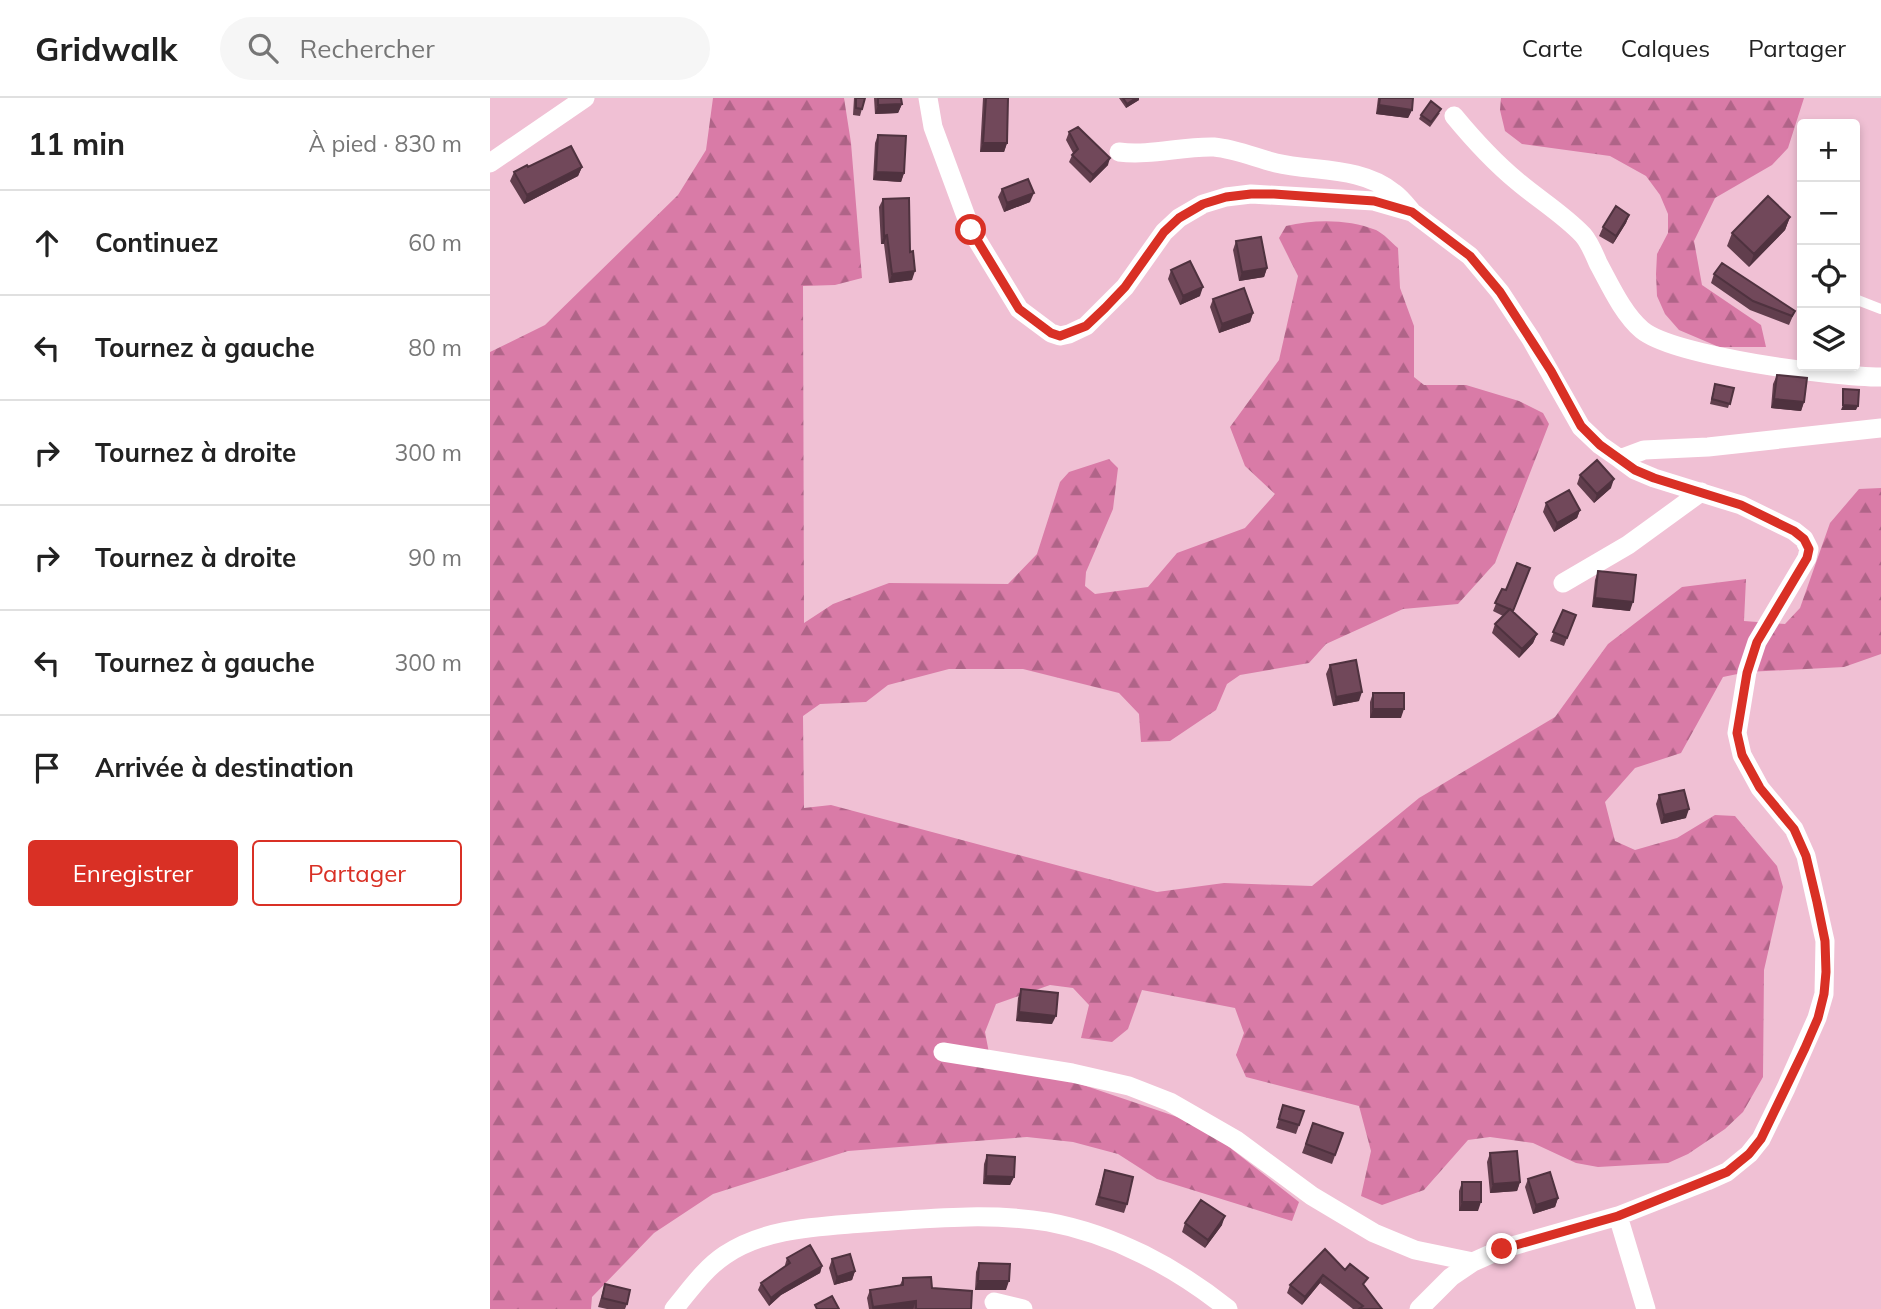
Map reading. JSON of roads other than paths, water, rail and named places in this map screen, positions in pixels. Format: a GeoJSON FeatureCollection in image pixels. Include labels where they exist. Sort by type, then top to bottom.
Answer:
{"type":"FeatureCollection","features":[{"type":"Feature","properties":{"kind":"street"},"geometry":{"type":"LineString","coordinates":[[490,163],[585,98]]}},
{"type":"Feature","properties":{"kind":"street"},"geometry":{"type":"LineString","coordinates":[[928,98],[933,127],[971,230],[1019,309],[1051,333],[1060,336],[1086,326],[1096,317],[1125,287],[1164,232],[1179,218],[1203,204],[1226,197],[1274,194],[1374,201],[1412,212]]}},
{"type":"Feature","properties":{"kind":"street"},"geometry":{"type":"LineString","coordinates":[[1454,116],[1473,139],[1516,180],[1586,238],[1618,297],[1642,330],[1661,340],[1712,355],[1768,365],[1881,377]]}},
{"type":"Feature","properties":{"kind":"street"},"geometry":{"type":"LineString","coordinates":[[1119,152],[1152,153],[1217,147],[1277,163],[1346,172],[1394,192],[1412,212],[1436,228],[1478,265],[1500,292],[1531,339],[1581,426],[1600,445],[1635,470],[1741,505],[1794,531],[1804,539],[1809,549],[1807,558],[1757,642],[1747,673],[1737,733],[1742,755],[1760,788],[1794,829],[1806,856],[1825,941],[1824,994],[1818,1018],[1761,1139],[1749,1154],[1727,1172],[1618,1216],[1502,1249],[1473,1262],[1451,1277],[1419,1309]]}},
{"type":"Feature","properties":{"kind":"street"},"geometry":{"type":"LineString","coordinates":[[1620,459],[1644,450],[1709,447],[1881,428]]}},
{"type":"Feature","properties":{"kind":"street"},"geometry":{"type":"LineString","coordinates":[[1563,583],[1628,545],[1701,492]]}},
{"type":"Feature","properties":{"kind":"street"},"geometry":{"type":"LineString","coordinates":[[943,1052],[1072,1073],[1129,1086],[1150,1094],[1170,1102],[1236,1140],[1311,1196],[1374,1233],[1415,1250],[1473,1262]]}},
{"type":"Feature","properties":{"kind":"street"},"geometry":{"type":"LineString","coordinates":[[1618,1216],[1646,1309]]}},
{"type":"Feature","properties":{"kind":"street"},"geometry":{"type":"LineString","coordinates":[[674,1309],[704,1272],[725,1255],[750,1241],[814,1227],[966,1217],[1047,1222],[1096,1236],[1165,1266],[1228,1309]]}},
{"type":"Feature","properties":{"kind":"street"},"geometry":{"type":"LineString","coordinates":[[994,1301],[1023,1309]]}},
{"type":"Feature","properties":{"kind":"lane"},"geometry":{"type":"LineString","coordinates":[[1860,301],[1881,309]]}}]}
